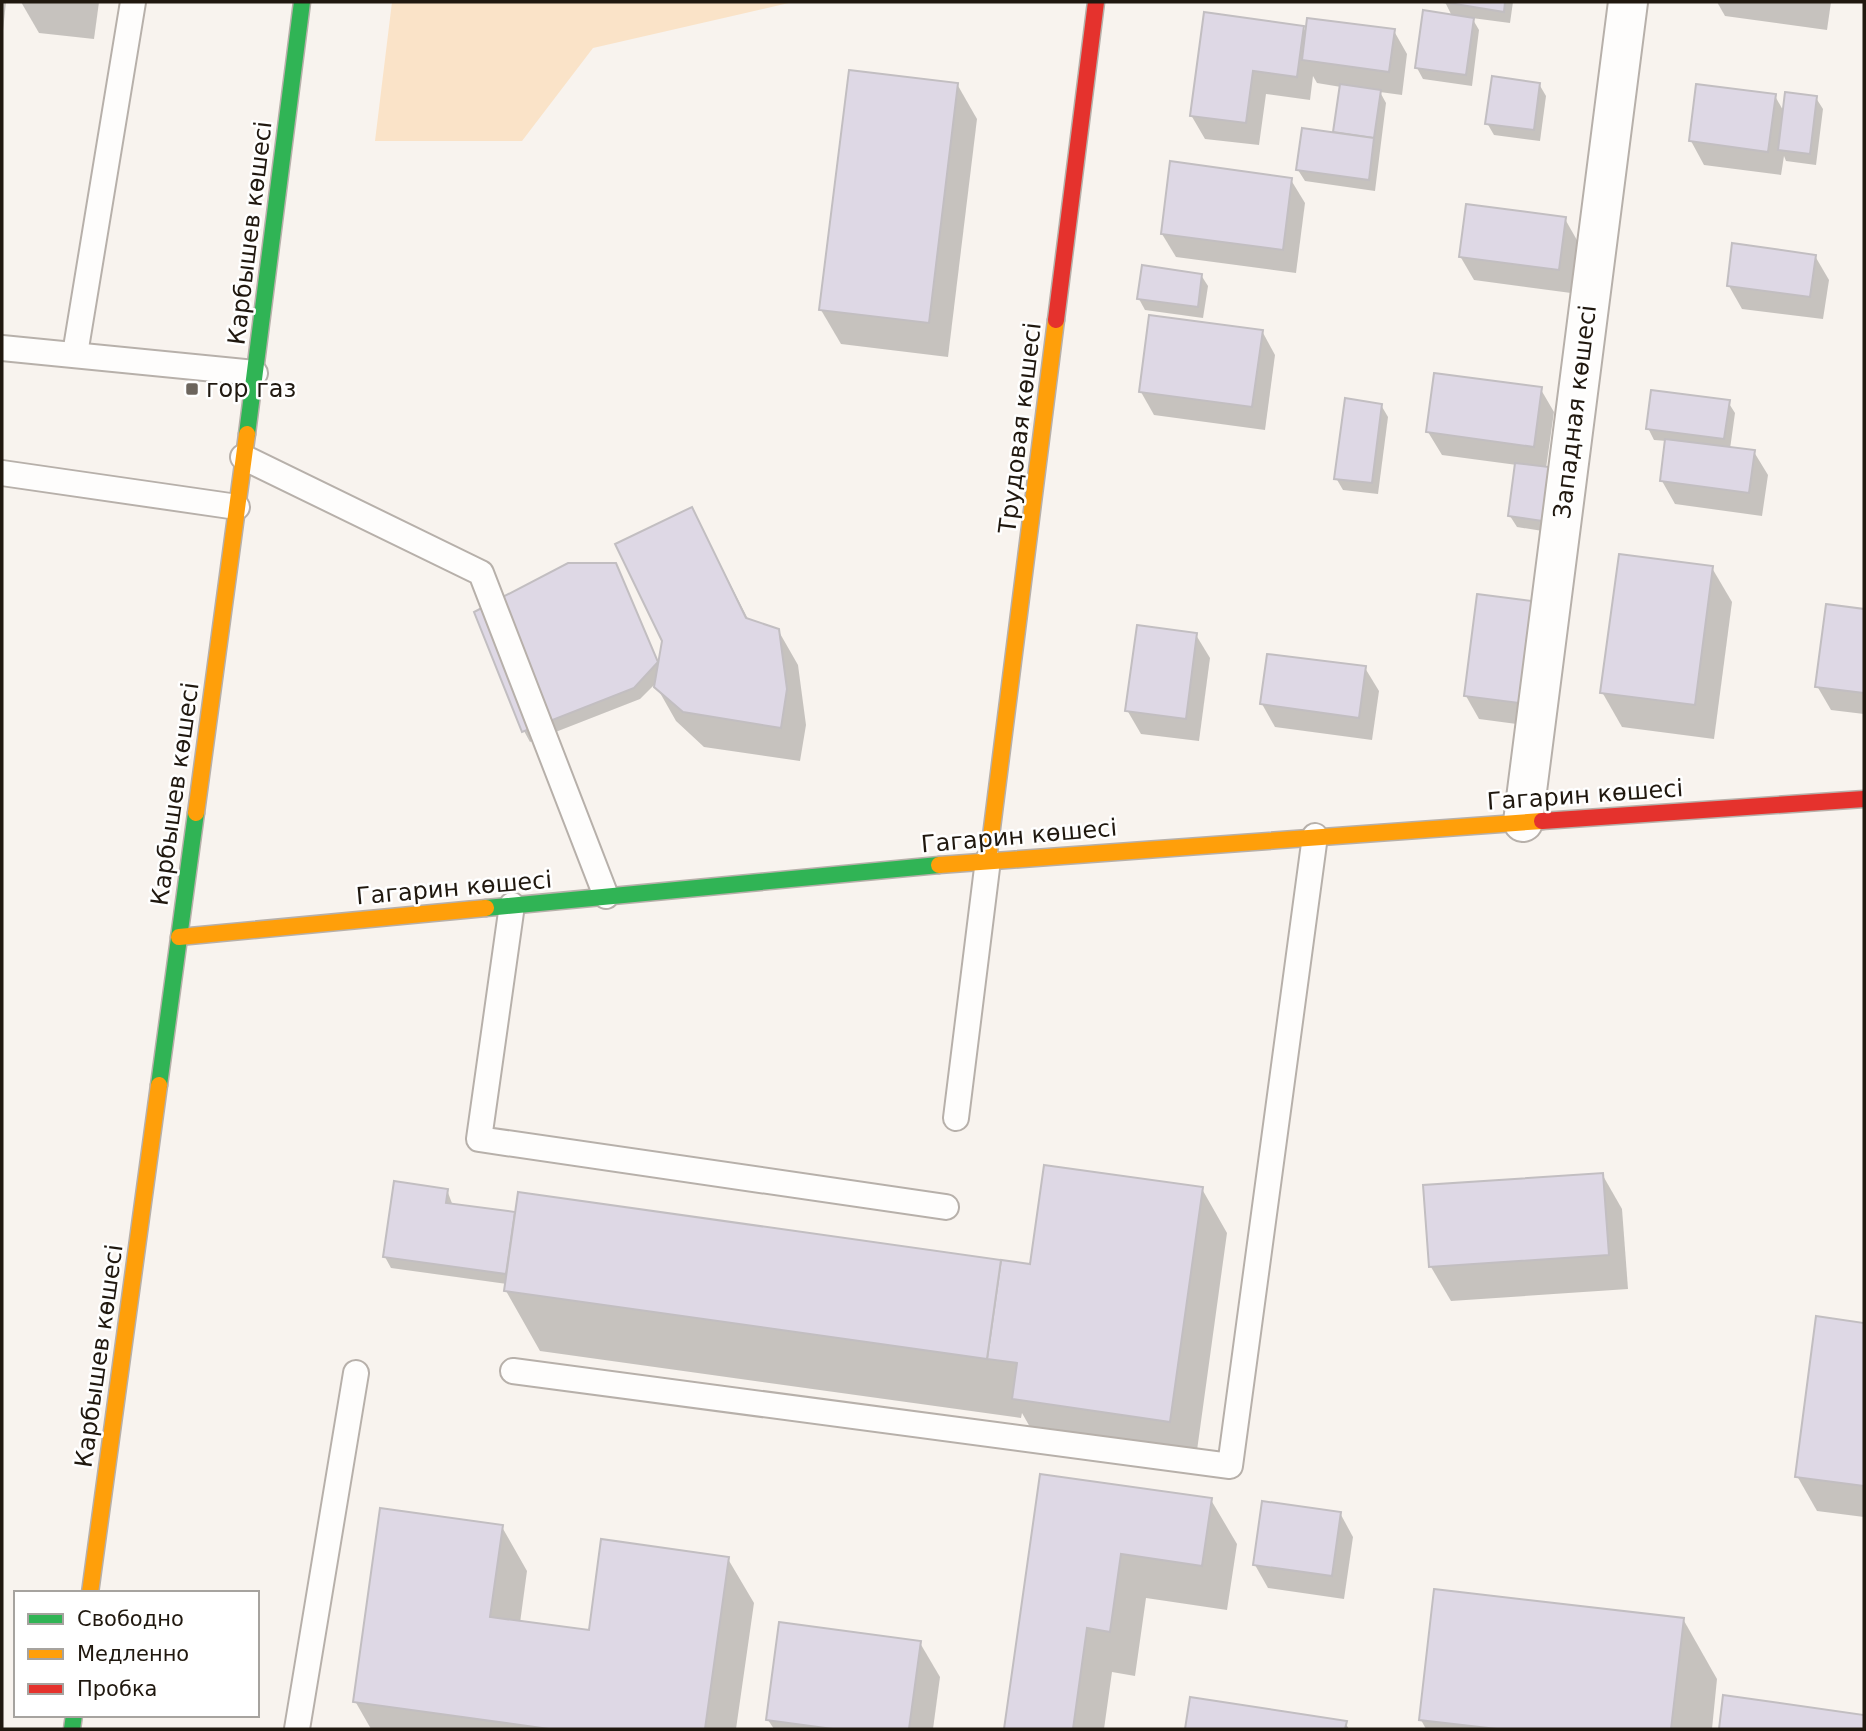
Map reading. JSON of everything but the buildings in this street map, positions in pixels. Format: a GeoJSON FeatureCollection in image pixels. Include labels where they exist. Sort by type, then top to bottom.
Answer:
{"type":"FeatureCollection","features":[{"type":"Feature","properties":{"kind":"street","name":"Карбышев көшесі"},"geometry":{"type":"LineString","coordinates":[[90,1591],[255,373],[302,2]]}},
{"type":"Feature","properties":{"kind":"street","name":"Трудовая көшесі"},"geometry":{"type":"LineString","coordinates":[[988,860],[1096,2]]}},
{"type":"Feature","properties":{"kind":"street","name":"Западная көшесі"},"geometry":{"type":"LineString","coordinates":[[1523,822],[1628,2]]}},
{"type":"Feature","properties":{"kind":"street","name":"Гагарин көшесі"},"geometry":{"type":"LineString","coordinates":[[179,937],[988,860],[1864,799]]}},
{"type":"Feature","properties":{"kind":"lane"},"geometry":{"type":"LineString","coordinates":[[75,354],[133,2]]}},
{"type":"Feature","properties":{"kind":"lane"},"geometry":{"type":"LineString","coordinates":[[2,348],[255,373]]}},
{"type":"Feature","properties":{"kind":"lane"},"geometry":{"type":"LineString","coordinates":[[243,457],[481,573],[606,896]]}},
{"type":"Feature","properties":{"kind":"lane"},"geometry":{"type":"LineString","coordinates":[[2,473],[237,507]]}},
{"type":"Feature","properties":{"kind":"lane"},"geometry":{"type":"LineString","coordinates":[[513,1371],[1230,1466],[1315,836]]}},
{"type":"Feature","properties":{"kind":"lane"},"geometry":{"type":"LineString","coordinates":[[956,1118],[988,860]]}},
{"type":"Feature","properties":{"kind":"lane"},"geometry":{"type":"LineString","coordinates":[[512,905],[479,1139],[946,1208]]}},
{"type":"Feature","properties":{"kind":"lane"},"geometry":{"type":"LineString","coordinates":[[297,1729],[356,1373]]}},
{"type":"Feature","properties":{"kind":"shaded area"},"geometry":{"type":"Polygon","coordinates":[[[392,2],[793,2],[593,48],[522,141],[375,141],[392,2]]]}},
{"type":"Feature","properties":{"kind":"traffic: fast"},"geometry":{"type":"LineString","coordinates":[[247,434],[302,2]]}},
{"type":"Feature","properties":{"kind":"traffic: fast"},"geometry":{"type":"LineString","coordinates":[[159,1085],[196,813]]}},
{"type":"Feature","properties":{"kind":"traffic: fast"},"geometry":{"type":"LineString","coordinates":[[486,908],[939,865]]}},
{"type":"Feature","properties":{"kind":"traffic: fast"},"geometry":{"type":"LineString","coordinates":[[72,1729],[74,1717]]}},
{"type":"Feature","properties":{"kind":"traffic: slow"},"geometry":{"type":"LineString","coordinates":[[988,860],[1056,320]]}},
{"type":"Feature","properties":{"kind":"traffic: slow"},"geometry":{"type":"LineString","coordinates":[[196,813],[247,434]]}},
{"type":"Feature","properties":{"kind":"traffic: slow"},"geometry":{"type":"LineString","coordinates":[[939,865],[1542,821]]}},
{"type":"Feature","properties":{"kind":"traffic: slow"},"geometry":{"type":"LineString","coordinates":[[179,937],[486,908]]}},
{"type":"Feature","properties":{"kind":"traffic: slow"},"geometry":{"type":"LineString","coordinates":[[90,1591],[159,1085]]}},
{"type":"Feature","properties":{"kind":"traffic: jam"},"geometry":{"type":"LineString","coordinates":[[1056,320],[1096,2]]}},
{"type":"Feature","properties":{"kind":"traffic: jam"},"geometry":{"type":"LineString","coordinates":[[1542,821],[1864,799]]}},
{"type":"Feature","properties":{"kind":"place","name":"гор газ"},"geometry":{"type":"Point","coordinates":[192,389]}}]}
